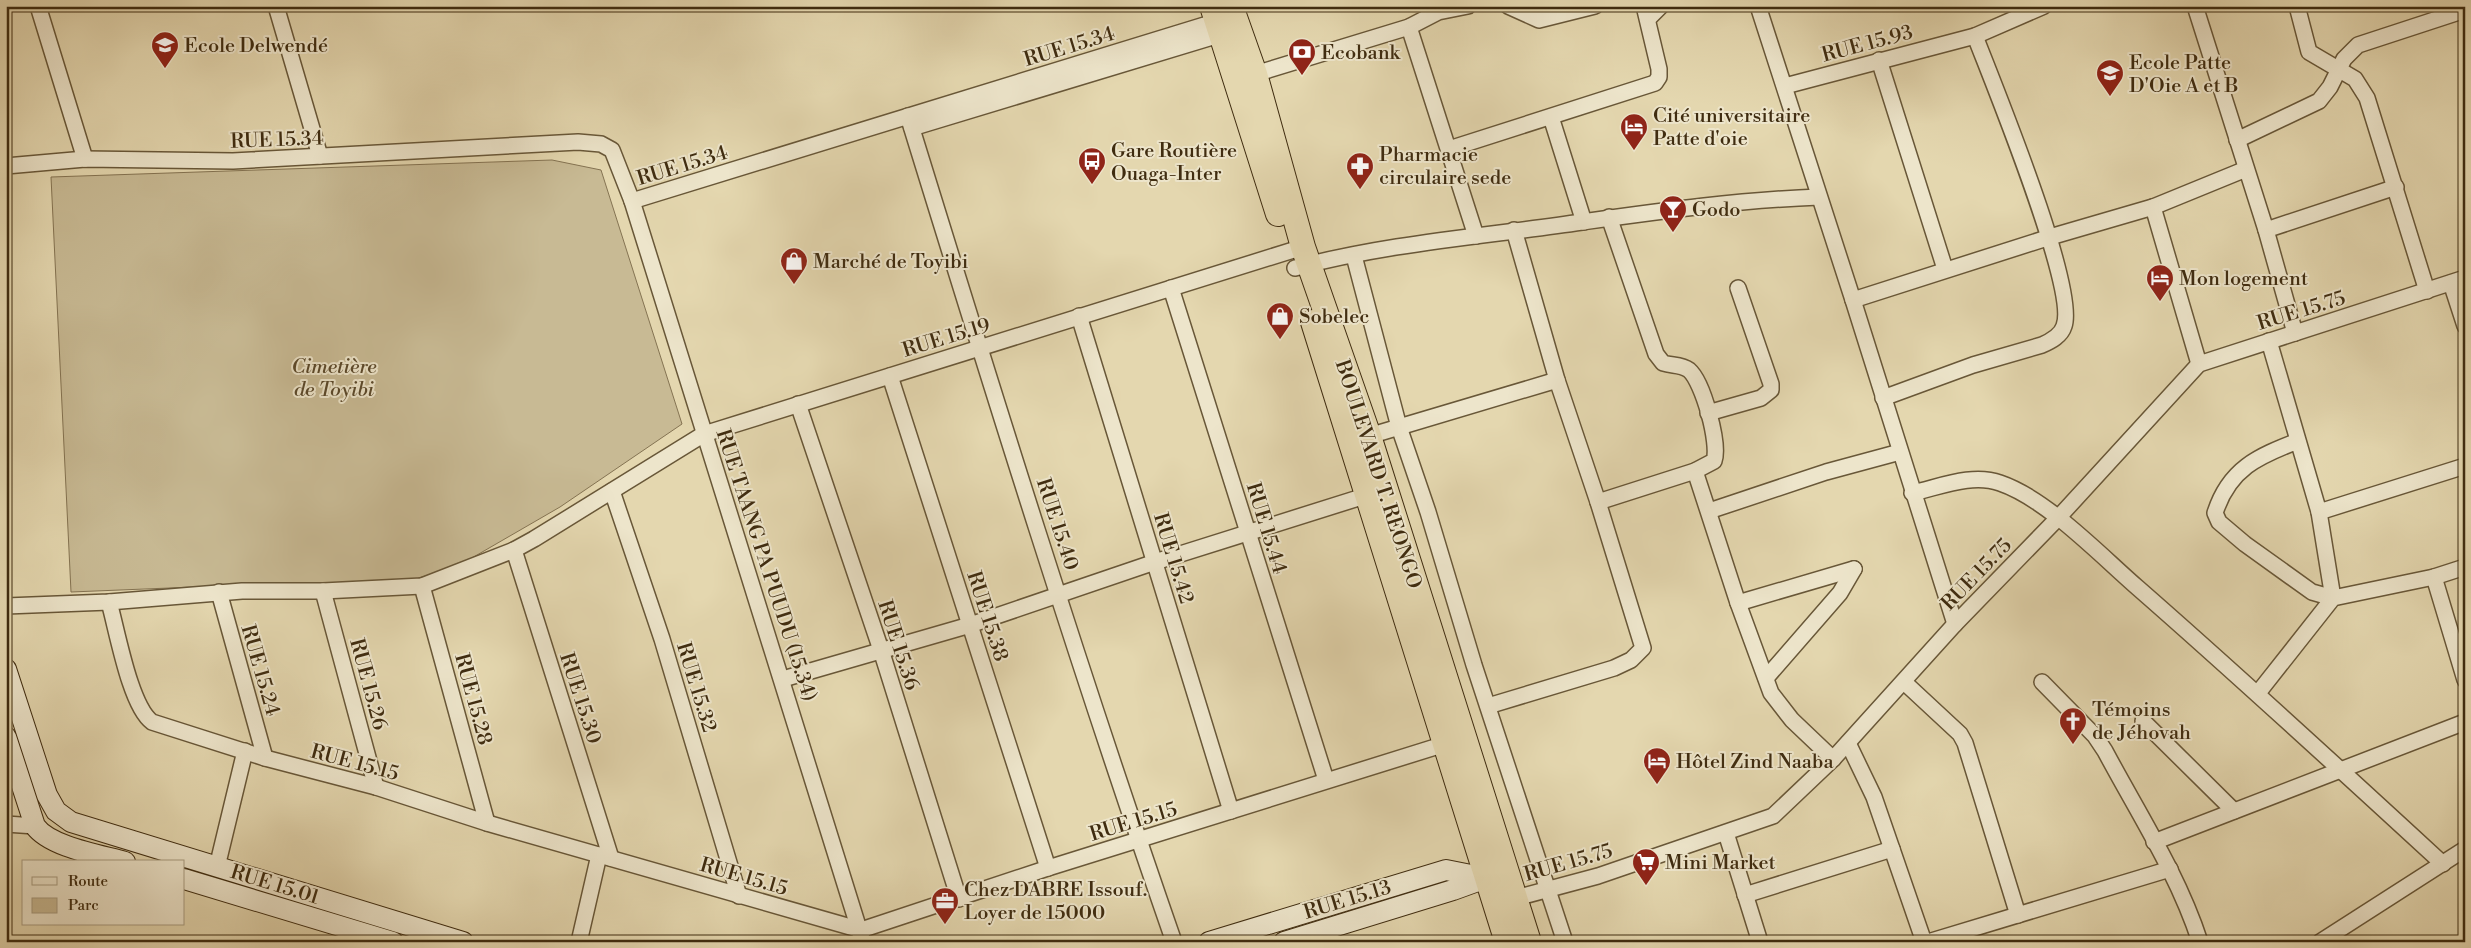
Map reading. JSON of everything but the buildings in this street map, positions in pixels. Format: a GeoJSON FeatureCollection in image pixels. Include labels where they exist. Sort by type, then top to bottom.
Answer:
{"type":"FeatureCollection","features":[{"type":"Feature","properties":{"kind":"highway","name":"BOULEVARD T. REONGO"},"geometry":{"type":"LineString","coordinates":[[1226,19],[1255,74],[1299,257],[1370,436],[1529,942]]}},
{"type":"Feature","properties":{"kind":"highway"},"geometry":{"type":"LineString","coordinates":[[1226,19],[1299,257],[1368,495],[1507,942]]}},
{"type":"Feature","properties":{"kind":"main road","name":"RUE 15.01"},"geometry":{"type":"LineString","coordinates":[[6,669],[52,805],[60,816],[85,827],[463,942]]}},
{"type":"Feature","properties":{"kind":"main road"},"geometry":{"type":"LineString","coordinates":[[6,737],[35,826],[39,832],[51,840],[118,860]]}},
{"type":"Feature","properties":{"kind":"main road","name":"RUE 15.13"},"geometry":{"type":"LineString","coordinates":[[1209,942],[1446,870],[1486,878],[1516,898]]}},
{"type":"Feature","properties":{"kind":"main road","name":"RUE 15.13"},"geometry":{"type":"LineString","coordinates":[[1284,942],[1486,878]]}},
{"type":"Feature","properties":{"kind":"main road","name":"RUE 15.01"},"geometry":{"type":"LineString","coordinates":[[185,879],[393,942]]}},
{"type":"Feature","properties":{"kind":"street"},"geometry":{"type":"LineString","coordinates":[[38,6],[85,159]]}},
{"type":"Feature","properties":{"kind":"street"},"geometry":{"type":"LineString","coordinates":[[276,6],[320,156]]}},
{"type":"Feature","properties":{"kind":"street"},"geometry":{"type":"LineString","coordinates":[[1255,74],[1409,26],[1438,12],[1468,6]]}},
{"type":"Feature","properties":{"kind":"street"},"geometry":{"type":"LineString","coordinates":[[1508,6],[1539,20],[1595,6]]}},
{"type":"Feature","properties":{"kind":"street"},"geometry":{"type":"LineString","coordinates":[[1449,149],[1655,83],[1659,77],[1659,70],[1646,13],[1661,6]]}},
{"type":"Feature","properties":{"kind":"street"},"geometry":{"type":"LineString","coordinates":[[1758,6],[1955,624]]}},
{"type":"Feature","properties":{"kind":"street"},"geometry":{"type":"LineString","coordinates":[[2195,6],[2266,230],[2296,333]]}},
{"type":"Feature","properties":{"kind":"street"},"geometry":{"type":"LineString","coordinates":[[2298,6],[2309,52],[2355,79],[2367,98],[2427,291]]}},
{"type":"Feature","properties":{"kind":"street","name":"RUE 15.93"},"geometry":{"type":"LineString","coordinates":[[1784,86],[1975,36],[2037,7]]}},
{"type":"Feature","properties":{"kind":"street"},"geometry":{"type":"LineString","coordinates":[[2237,140],[2319,101],[2330,88],[2344,59],[2358,45],[2465,10]]}},
{"type":"Feature","properties":{"kind":"street","name":"RUE 15.34"},"geometry":{"type":"LineString","coordinates":[[6,166],[85,159],[233,161],[578,142],[601,144],[612,150],[632,201],[910,122],[1226,19]]}},
{"type":"Feature","properties":{"kind":"street"},"geometry":{"type":"LineString","coordinates":[[1409,26],[1476,236]]}},
{"type":"Feature","properties":{"kind":"street"},"geometry":{"type":"LineString","coordinates":[[1883,398],[1973,365],[2042,345],[2060,334],[2065,326],[2067,313],[2050,237],[1975,36]]}},
{"type":"Feature","properties":{"kind":"street"},"geometry":{"type":"LineString","coordinates":[[1879,60],[1945,269]]}},
{"type":"Feature","properties":{"kind":"street"},"geometry":{"type":"LineString","coordinates":[[1551,117],[1584,222]]}},
{"type":"Feature","properties":{"kind":"street","name":"RUE 15.40"},"geometry":{"type":"LineString","coordinates":[[910,122],[980,347],[1139,841],[1174,942]]}},
{"type":"Feature","properties":{"kind":"street"},"geometry":{"type":"LineString","coordinates":[[1853,300],[1945,269],[2153,207],[2246,170]]}},
{"type":"Feature","properties":{"kind":"street"},"geometry":{"type":"LineString","coordinates":[[2266,230],[2396,187]]}},
{"type":"Feature","properties":{"kind":"street","name":"RUE 15.19"},"geometry":{"type":"LineString","coordinates":[[6,606],[110,602],[219,592],[323,591],[422,586],[514,550],[704,434],[1171,288],[1299,257],[1354,256],[1514,230],[1744,200],[1819,197]]}},
{"type":"Feature","properties":{"kind":"street","name":"RUE TAANG PA PUUDU (15.34)"},"geometry":{"type":"LineString","coordinates":[[632,201],[862,936]]}},
{"type":"Feature","properties":{"kind":"street"},"geometry":{"type":"LineString","coordinates":[[2153,207],[2199,364]]}},
{"type":"Feature","properties":{"kind":"street"},"geometry":{"type":"LineString","coordinates":[[1598,502],[1695,471],[1714,461],[1717,452],[1708,413],[1691,372],[1682,366],[1663,363],[1656,354],[1609,217]]}},
{"type":"Feature","properties":{"kind":"street"},"geometry":{"type":"LineString","coordinates":[[1488,706],[1614,668],[1631,660],[1644,648],[1557,380],[1514,230]]}},
{"type":"Feature","properties":{"kind":"street"},"geometry":{"type":"LineString","coordinates":[[1354,256],[1399,427],[1428,512],[1474,665],[1565,942]]}},
{"type":"Feature","properties":{"kind":"street"},"geometry":{"type":"LineString","coordinates":[[2458,281],[2465,326]]}},
{"type":"Feature","properties":{"kind":"street","name":"RUE 15.75"},"geometry":{"type":"LineString","coordinates":[[1516,898],[1549,890],[1773,816],[1833,759],[1955,624],[2058,518],[2199,364],[2458,281]]}},
{"type":"Feature","properties":{"kind":"street","name":"RUE 15.44"},"geometry":{"type":"LineString","coordinates":[[1171,288],[1326,780]]}},
{"type":"Feature","properties":{"kind":"street"},"geometry":{"type":"LineString","coordinates":[[1708,413],[1761,398],[1771,390],[1771,384],[1738,288]]}},
{"type":"Feature","properties":{"kind":"street","name":"RUE 15.42"},"geometry":{"type":"LineString","coordinates":[[1079,316],[1231,811]]}},
{"type":"Feature","properties":{"kind":"street"},"geometry":{"type":"LineString","coordinates":[[2258,693],[2333,598],[2319,512],[2269,341]]}},
{"type":"Feature","properties":{"kind":"street","name":"RUE 15.38"},"geometry":{"type":"LineString","coordinates":[[890,376],[1048,868]]}},
{"type":"Feature","properties":{"kind":"street"},"geometry":{"type":"LineString","coordinates":[[1370,436],[1557,380]]}},
{"type":"Feature","properties":{"kind":"street","name":"RUE 15.36"},"geometry":{"type":"LineString","coordinates":[[798,404],[881,650],[959,899]]}},
{"type":"Feature","properties":{"kind":"street"},"geometry":{"type":"LineString","coordinates":[[2298,441],[2255,460],[2236,474],[2226,487],[2215,512],[2219,522],[2245,544],[2312,592],[2333,598],[2434,577],[2465,567]]}},
{"type":"Feature","properties":{"kind":"street"},"geometry":{"type":"LineString","coordinates":[[1708,511],[1826,472],[1900,452]]}},
{"type":"Feature","properties":{"kind":"street"},"geometry":{"type":"LineString","coordinates":[[2319,512],[2465,466]]}},
{"type":"Feature","properties":{"kind":"street"},"geometry":{"type":"LineString","coordinates":[[1695,471],[1738,603],[1771,693],[1792,720],[1833,759]]}},
{"type":"Feature","properties":{"kind":"street"},"geometry":{"type":"LineString","coordinates":[[1912,493],[1973,479],[1987,479],[2015,489],[2058,518],[2258,693],[2443,864]]}},
{"type":"Feature","properties":{"kind":"street","name":"RUE 15.32"},"geometry":{"type":"LineString","coordinates":[[612,491],[662,638],[739,896]]}},
{"type":"Feature","properties":{"kind":"street"},"geometry":{"type":"LineString","coordinates":[[783,679],[970,624],[1155,562],[1368,495]]}},
{"type":"Feature","properties":{"kind":"street","name":"RUE 15.30"},"geometry":{"type":"LineString","coordinates":[[514,550],[605,856]]}},
{"type":"Feature","properties":{"kind":"street"},"geometry":{"type":"LineString","coordinates":[[1738,603],[1854,569],[1840,593],[1766,678]]}},
{"type":"Feature","properties":{"kind":"street"},"geometry":{"type":"LineString","coordinates":[[2434,577],[2465,680]]}},
{"type":"Feature","properties":{"kind":"street","name":"RUE 15.28"},"geometry":{"type":"LineString","coordinates":[[422,586],[487,823]]}},
{"type":"Feature","properties":{"kind":"street","name":"RUE 15.26"},"geometry":{"type":"LineString","coordinates":[[323,591],[376,787]]}},
{"type":"Feature","properties":{"kind":"street","name":"RUE 15.24"},"geometry":{"type":"LineString","coordinates":[[219,592],[265,758]]}},
{"type":"Feature","properties":{"kind":"street","name":"RUE 15.15"},"geometry":{"type":"LineString","coordinates":[[110,602],[136,701],[145,717],[160,725],[265,758],[376,787],[487,823],[739,896],[862,936],[1048,868],[1445,744]]}},
{"type":"Feature","properties":{"kind":"street"},"geometry":{"type":"LineString","coordinates":[[1904,682],[1960,734],[1965,743],[2018,915]]}},
{"type":"Feature","properties":{"kind":"street"},"geometry":{"type":"LineString","coordinates":[[2042,682],[2095,736],[2170,869],[2185,901],[2200,942]]}},
{"type":"Feature","properties":{"kind":"street"},"geometry":{"type":"LineString","coordinates":[[2142,721],[2234,811]]}},
{"type":"Feature","properties":{"kind":"street"},"geometry":{"type":"LineString","coordinates":[[2154,842],[2465,722]]}},
{"type":"Feature","properties":{"kind":"street"},"geometry":{"type":"LineString","coordinates":[[1848,743],[1874,797],[1924,942]]}},
{"type":"Feature","properties":{"kind":"street"},"geometry":{"type":"LineString","coordinates":[[218,867],[245,751]]}},
{"type":"Feature","properties":{"kind":"street"},"geometry":{"type":"LineString","coordinates":[[6,824],[35,826]]}},
{"type":"Feature","properties":{"kind":"street"},"geometry":{"type":"LineString","coordinates":[[1726,833],[1760,942]]}},
{"type":"Feature","properties":{"kind":"street"},"geometry":{"type":"LineString","coordinates":[[1746,895],[1892,849]]}},
{"type":"Feature","properties":{"kind":"street"},"geometry":{"type":"LineString","coordinates":[[2320,942],[2465,849]]}},
{"type":"Feature","properties":{"kind":"street"},"geometry":{"type":"LineString","coordinates":[[579,942],[605,856]]}},
{"type":"Feature","properties":{"kind":"street"},"geometry":{"type":"LineString","coordinates":[[1928,942],[2170,869]]}},
{"type":"Feature","properties":{"kind":"green space","name":"Cimetière de Toyibi"},"geometry":{"type":"Polygon","coordinates":[[[552,160],[601,170],[682,424],[560,507],[458,566],[412,580],[340,587],[243,585],[71,592],[51,177],[552,160]]]}},
{"type":"Feature","properties":{"kind":"place","name":"Ecole Delwendé"},"geometry":{"type":"Point","coordinates":[165,69]}},
{"type":"Feature","properties":{"kind":"place","name":"Ecobank"},"geometry":{"type":"Point","coordinates":[1302,76]}},
{"type":"Feature","properties":{"kind":"place","name":"Ecole Patte D'Oie A et B"},"geometry":{"type":"Point","coordinates":[2110,97]}},
{"type":"Feature","properties":{"kind":"place","name":"Cité universitaire Patte d'oie"},"geometry":{"type":"Point","coordinates":[1634,151]}},
{"type":"Feature","properties":{"kind":"place","name":"Gare Routière Ouaga-Inter"},"geometry":{"type":"Point","coordinates":[1092,185]}},
{"type":"Feature","properties":{"kind":"place","name":"Pharmacie circulaire sede"},"geometry":{"type":"Point","coordinates":[1360,190]}},
{"type":"Feature","properties":{"kind":"place","name":"Godo"},"geometry":{"type":"Point","coordinates":[1673,233]}},
{"type":"Feature","properties":{"kind":"place","name":"Marché de Toyibi"},"geometry":{"type":"Point","coordinates":[794,285]}},
{"type":"Feature","properties":{"kind":"place","name":"Mon logement"},"geometry":{"type":"Point","coordinates":[2160,302]}},
{"type":"Feature","properties":{"kind":"place","name":"Sobelec"},"geometry":{"type":"Point","coordinates":[1280,340]}},
{"type":"Feature","properties":{"kind":"place","name":"Témoins de Jéhovah"},"geometry":{"type":"Point","coordinates":[2073,745]}},
{"type":"Feature","properties":{"kind":"place","name":"Hôtel Zind Naaba"},"geometry":{"type":"Point","coordinates":[1657,785]}},
{"type":"Feature","properties":{"kind":"place","name":"Mini Market"},"geometry":{"type":"Point","coordinates":[1646,886]}},
{"type":"Feature","properties":{"kind":"place","name":"Chez DABRE Issouf. Loyer de 15000"},"geometry":{"type":"Point","coordinates":[945,925]}}]}
